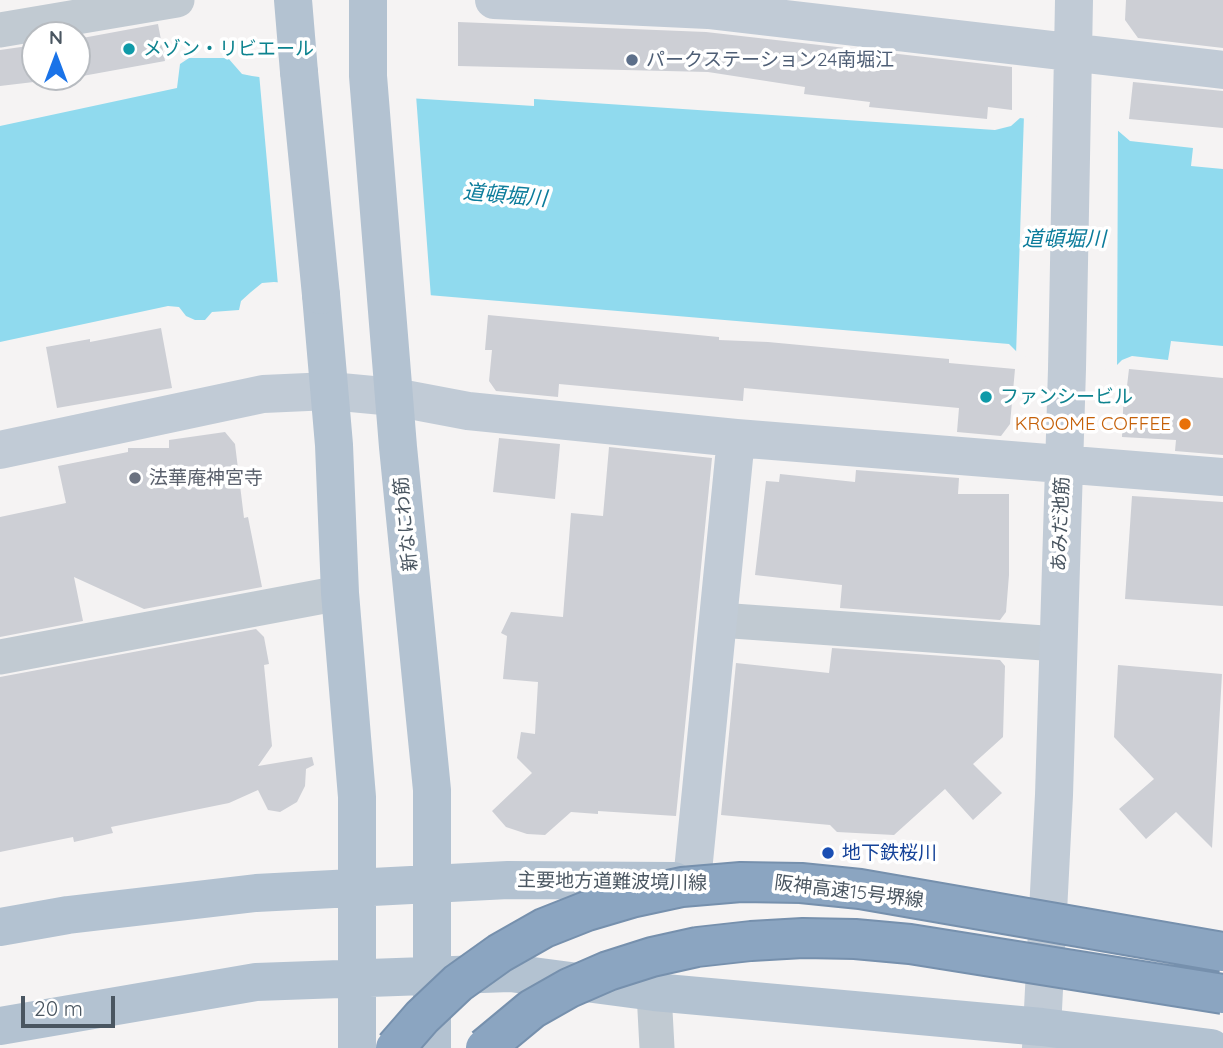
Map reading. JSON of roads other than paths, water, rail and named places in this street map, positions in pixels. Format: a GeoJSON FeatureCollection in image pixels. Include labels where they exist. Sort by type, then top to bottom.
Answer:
{"type":"FeatureCollection","features":[{"type":"Feature","properties":{"kind":"highway","name":"阪神高速15号堺線"},"geometry":{"type":"LineString","coordinates":[[395,1048],[422,1017],[458,983],[500,953],[533,934],[587,911],[682,887],[741,882],[813,884],[916,898],[1223,952]]}},
{"type":"Feature","properties":{"kind":"highway"},"geometry":{"type":"LineString","coordinates":[[485,1048],[532,1009],[569,988],[608,971],[697,947],[751,941],[816,938],[910,944],[1223,994]]}},
{"type":"Feature","properties":{"kind":"main road"},"geometry":{"type":"LineString","coordinates":[[293,0],[330,391],[340,593],[358,797],[357,1048]]}},
{"type":"Feature","properties":{"kind":"main road","name":"新なにわ筋"},"geometry":{"type":"LineString","coordinates":[[368,0],[368,76],[394,397],[432,790],[432,1048]]}},
{"type":"Feature","properties":{"kind":"main road","name":"主要地方道難波境川線"},"geometry":{"type":"LineString","coordinates":[[0,927],[68,915],[256,893],[508,880],[692,881],[823,894],[1048,928],[1223,941]]}},
{"type":"Feature","properties":{"kind":"main road"},"geometry":{"type":"LineString","coordinates":[[0,1026],[256,982],[510,973],[1041,1037],[1211,1048]]}},
{"type":"Feature","properties":{"kind":"street"},"geometry":{"type":"LineString","coordinates":[[0,30],[177,0]]}},
{"type":"Feature","properties":{"kind":"street"},"geometry":{"type":"LineString","coordinates":[[494,0],[708,9],[1223,70]]}},
{"type":"Feature","properties":{"kind":"street","name":"あみだ池筋"},"geometry":{"type":"LineString","coordinates":[[1041,1037],[1055,794],[1067,369],[1073,0]]}},
{"type":"Feature","properties":{"kind":"street"},"geometry":{"type":"LineString","coordinates":[[0,450],[263,394],[330,391],[394,397],[468,411],[736,438],[1063,462],[1223,477]]}},
{"type":"Feature","properties":{"kind":"street"},"geometry":{"type":"LineString","coordinates":[[692,881],[736,438]]}},
{"type":"Feature","properties":{"kind":"street"},"geometry":{"type":"LineString","coordinates":[[0,657],[340,593]]}},
{"type":"Feature","properties":{"kind":"street"},"geometry":{"type":"LineString","coordinates":[[719,620],[1058,644]]}},
{"type":"Feature","properties":{"kind":"street"},"geometry":{"type":"LineString","coordinates":[[654,992],[657,1048]]}},
{"type":"Feature","properties":{"kind":"water","name":"道頓堀川"},"geometry":{"type":"Polygon","coordinates":[[[189,58],[228,58],[242,74],[408,98],[534,106],[534,99],[995,130],[1011,126],[1020,118],[1116,129],[1130,141],[1193,148],[1191,166],[1223,169],[1223,346],[1171,341],[1168,360],[1132,356],[1122,360],[1114,368],[1017,352],[1009,344],[274,282],[262,283],[241,301],[239,310],[212,312],[205,320],[195,320],[186,316],[179,307],[168,306],[0,342],[0,126],[177,88],[180,64],[189,58]]]}},
{"type":"Feature","properties":{"kind":"place","name":"メゾン・リビエール"},"geometry":{"type":"Point","coordinates":[129,49]}},
{"type":"Feature","properties":{"kind":"place","name":"パークステーション24南堀江"},"geometry":{"type":"Point","coordinates":[632,60]}},
{"type":"Feature","properties":{"kind":"place","name":"ファンシービル"},"geometry":{"type":"Point","coordinates":[986,397]}},
{"type":"Feature","properties":{"kind":"place","name":"KROOME COFFEE"},"geometry":{"type":"Point","coordinates":[1185,424]}},
{"type":"Feature","properties":{"kind":"place","name":"法華庵神宮寺"},"geometry":{"type":"Point","coordinates":[135,478]}},
{"type":"Feature","properties":{"kind":"place","name":"地下鉄桜川"},"geometry":{"type":"Point","coordinates":[828,853]}}]}
